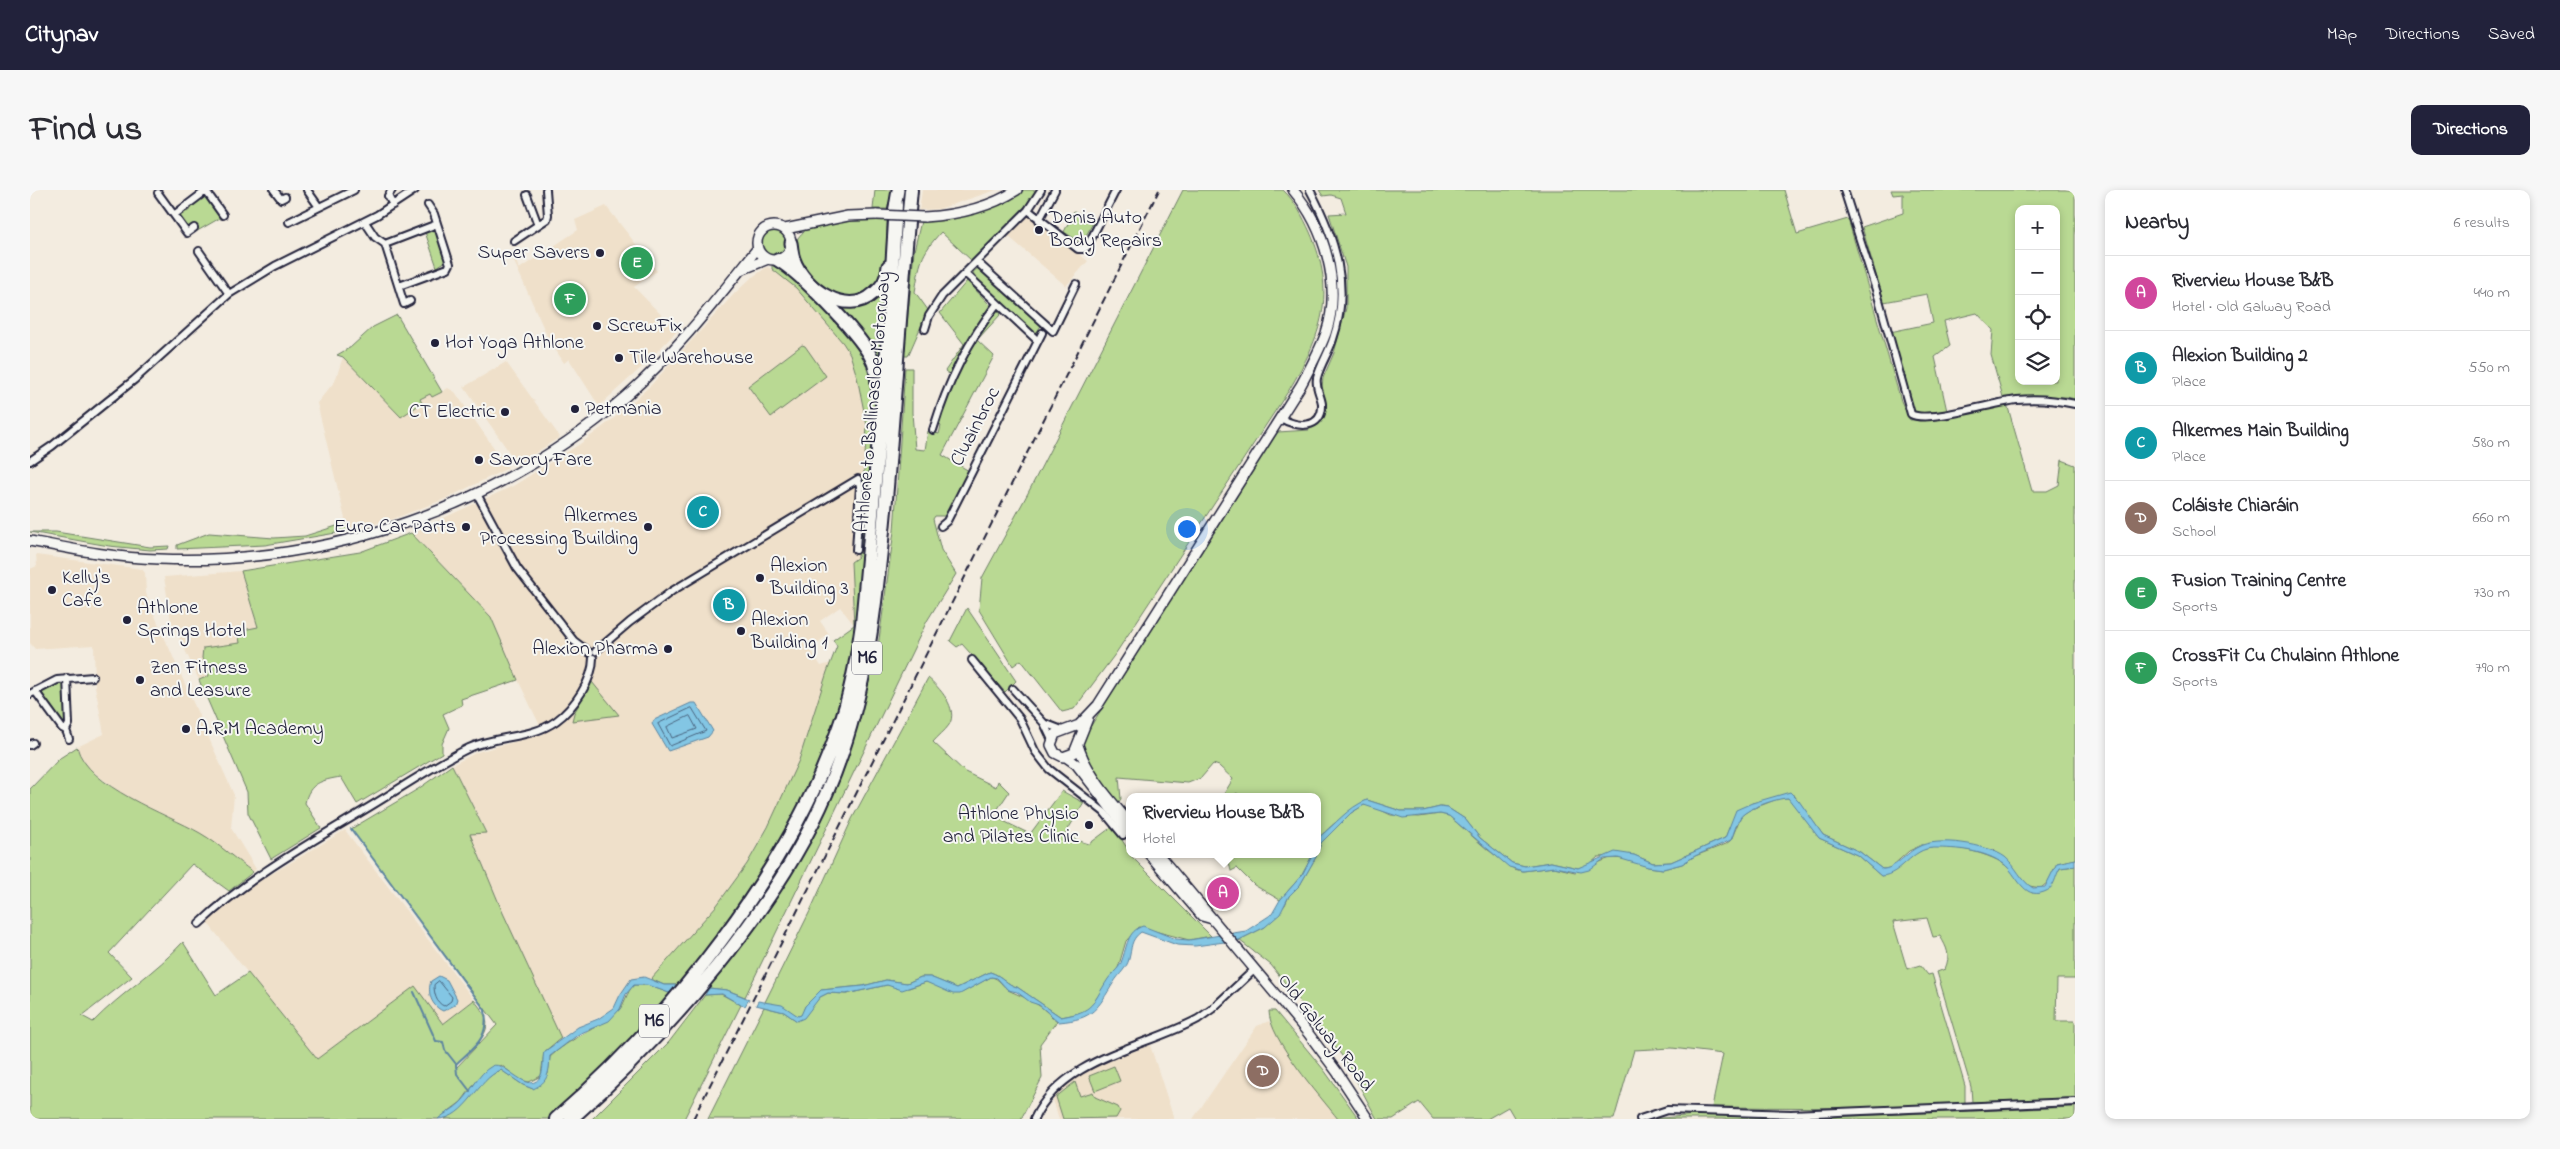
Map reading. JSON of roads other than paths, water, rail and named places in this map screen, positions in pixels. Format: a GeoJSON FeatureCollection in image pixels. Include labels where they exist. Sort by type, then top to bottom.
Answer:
{"type":"FeatureCollection","features":[{"type":"Feature","properties":{"kind":"highway"},"geometry":{"type":"LineString","coordinates":[[791,242],[794,259],[799,269],[816,288],[834,299],[851,303],[869,298],[885,281],[890,230],[898,190]]}},
{"type":"Feature","properties":{"kind":"highway","name":"Athlone to Ballinasloe Motorway"},"geometry":{"type":"LineString","coordinates":[[570,1119],[619,1073],[710,974],[778,882],[802,844],[828,791],[849,729],[870,641],[886,494],[911,190]]}},
{"type":"Feature","properties":{"kind":"highway","name":"Athlone to Ballinasloe Motorway"},"geometry":{"type":"LineString","coordinates":[[556,1119],[585,1094],[668,1006],[708,958],[776,857],[813,788],[839,728],[857,660],[868,572],[896,205]]}},
{"type":"Feature","properties":{"kind":"highway"},"geometry":{"type":"LineString","coordinates":[[773,259],[789,266],[806,282],[870,355],[877,378],[880,419]]}},
{"type":"Feature","properties":{"kind":"main road"},"geometry":{"type":"LineString","coordinates":[[30,541],[88,552],[156,559],[210,560],[255,556],[324,546],[369,535],[416,519],[476,494],[558,448],[627,395],[687,336],[757,248],[758,235],[763,229],[773,225],[785,229],[848,216],[924,217],[967,211],[994,202],[1017,190]]}},
{"type":"Feature","properties":{"kind":"main road"},"geometry":{"type":"LineString","coordinates":[[1066,756],[1074,753],[1088,718],[1281,418],[1316,357],[1326,332],[1331,302],[1330,273],[1326,251],[1313,219],[1293,190]]}},
{"type":"Feature","properties":{"kind":"main road"},"geometry":{"type":"LineString","coordinates":[[741,270],[787,254],[791,242],[810,224]]}},
{"type":"Feature","properties":{"kind":"main road"},"geometry":{"type":"LineString","coordinates":[[785,229],[791,242]]}},
{"type":"Feature","properties":{"kind":"main road"},"geometry":{"type":"LineString","coordinates":[[757,248],[773,259]]}},
{"type":"Feature","properties":{"kind":"main road"},"geometry":{"type":"LineString","coordinates":[[1088,718],[1055,734],[1052,740],[1055,753],[1066,756],[1076,764],[1126,828]]}},
{"type":"Feature","properties":{"kind":"main road"},"geometry":{"type":"LineString","coordinates":[[1065,730],[1072,733],[1078,743],[1083,760],[1092,775],[1126,818]]}},
{"type":"Feature","properties":{"kind":"main road"},"geometry":{"type":"LineString","coordinates":[[1152,858],[1202,916],[1209,918],[1208,911],[1162,858]]}},
{"type":"Feature","properties":{"kind":"main road","name":"Old Galway Road"},"geometry":{"type":"LineString","coordinates":[[1209,918],[1318,1047],[1368,1119]]}},
{"type":"Feature","properties":{"kind":"street"},"geometry":{"type":"LineString","coordinates":[[174,215],[206,190],[223,215]]}},
{"type":"Feature","properties":{"kind":"street"},"geometry":{"type":"LineString","coordinates":[[274,190],[281,199],[285,197]]}},
{"type":"Feature","properties":{"kind":"street"},"geometry":{"type":"LineString","coordinates":[[307,190],[319,207]]}},
{"type":"Feature","properties":{"kind":"street"},"geometry":{"type":"LineString","coordinates":[[392,190],[388,196],[393,205]]}},
{"type":"Feature","properties":{"kind":"street"},"geometry":{"type":"LineString","coordinates":[[30,461],[52,446],[134,380],[229,294],[275,266],[365,222],[415,190]]}},
{"type":"Feature","properties":{"kind":"street"},"geometry":{"type":"LineString","coordinates":[[514,241],[538,226],[548,217],[546,190]]}},
{"type":"Feature","properties":{"kind":"street"},"geometry":{"type":"LineString","coordinates":[[926,329],[935,306],[1028,210],[1041,190]]}},
{"type":"Feature","properties":{"kind":"street"},"geometry":{"type":"LineString","coordinates":[[1039,220],[1055,190]]}},
{"type":"Feature","properties":{"kind":"street"},"geometry":{"type":"LineString","coordinates":[[1028,210],[1078,249],[1083,249],[1087,247],[1116,190]]}},
{"type":"Feature","properties":{"kind":"street"},"geometry":{"type":"LineString","coordinates":[[1281,418],[1297,426],[1304,427],[1311,425],[1320,414],[1321,401],[1316,381],[1333,339],[1342,301],[1337,255],[1332,238],[1310,190]]}},
{"type":"Feature","properties":{"kind":"street"},"geometry":{"type":"LineString","coordinates":[[1844,190],[1878,296],[1911,414],[1917,417],[1942,415],[2018,400],[2058,400],[2075,404]]}},
{"type":"Feature","properties":{"kind":"street"},"geometry":{"type":"LineString","coordinates":[[289,222],[350,192]]}},
{"type":"Feature","properties":{"kind":"street"},"geometry":{"type":"LineString","coordinates":[[158,193],[187,233],[194,228]]}},
{"type":"Feature","properties":{"kind":"street"},"geometry":{"type":"LineString","coordinates":[[527,195],[538,226]]}},
{"type":"Feature","properties":{"kind":"street"},"geometry":{"type":"LineString","coordinates":[[398,286],[448,268],[450,259],[428,206]]}},
{"type":"Feature","properties":{"kind":"street"},"geometry":{"type":"LineString","coordinates":[[532,208],[540,206]]}},
{"type":"Feature","properties":{"kind":"street"},"geometry":{"type":"LineString","coordinates":[[365,222],[375,237],[385,244],[404,304],[410,302]]}},
{"type":"Feature","properties":{"kind":"street"},"geometry":{"type":"LineString","coordinates":[[385,244],[437,224]]}},
{"type":"Feature","properties":{"kind":"street"},"geometry":{"type":"LineString","coordinates":[[199,250],[229,294]]}},
{"type":"Feature","properties":{"kind":"street"},"geometry":{"type":"LineString","coordinates":[[977,262],[1053,330],[1076,284]]}},
{"type":"Feature","properties":{"kind":"street"},"geometry":{"type":"LineString","coordinates":[[965,273],[1038,342]]}},
{"type":"Feature","properties":{"kind":"street","name":"Cluainbroc"},"geometry":{"type":"LineString","coordinates":[[933,430],[944,392],[997,304]]}},
{"type":"Feature","properties":{"kind":"street","name":"Cluainbroc"},"geometry":{"type":"LineString","coordinates":[[941,526],[947,521],[1042,333]]}},
{"type":"Feature","properties":{"kind":"street"},"geometry":{"type":"LineString","coordinates":[[199,924],[212,911],[273,866],[442,763],[480,744],[538,730],[555,722],[569,710],[586,684],[593,669],[593,654],[630,622],[672,591],[858,479],[860,486],[856,550]]}},
{"type":"Feature","properties":{"kind":"street"},"geometry":{"type":"LineString","coordinates":[[476,494],[517,568],[574,641],[593,654]]}},
{"type":"Feature","properties":{"kind":"street"},"geometry":{"type":"LineString","coordinates":[[972,660],[1020,719],[1035,750],[1049,769],[1104,812],[1123,835],[1126,834]]}},
{"type":"Feature","properties":{"kind":"street"},"geometry":{"type":"LineString","coordinates":[[69,740],[66,730],[62,728],[32,692],[48,683],[67,678],[93,677]]}},
{"type":"Feature","properties":{"kind":"street"},"geometry":{"type":"LineString","coordinates":[[66,730],[69,724],[67,678]]}},
{"type":"Feature","properties":{"kind":"street"},"geometry":{"type":"LineString","coordinates":[[1007,702],[1015,692],[1044,723],[1052,740]]}},
{"type":"Feature","properties":{"kind":"street"},"geometry":{"type":"LineString","coordinates":[[1044,723],[1065,730]]}},
{"type":"Feature","properties":{"kind":"street"},"geometry":{"type":"LineString","coordinates":[[1034,1119],[1053,1091],[1076,1072],[1198,1019],[1212,1009],[1254,970]]}},
{"type":"Feature","properties":{"kind":"street"},"geometry":{"type":"LineString","coordinates":[[1640,1119],[1667,1110],[1798,1114],[2075,1102]]}},
{"type":"Feature","properties":{"kind":"water"},"geometry":{"type":"Polygon","coordinates":[[[691,703],[696,703],[713,731],[708,737],[668,751],[652,724],[654,720],[691,703]]]}},
{"type":"Feature","properties":{"kind":"water"},"geometry":{"type":"Polygon","coordinates":[[[1790,792],[1799,801],[1823,835],[1860,852],[1882,869],[1887,869],[1896,864],[1918,847],[1937,842],[1975,845],[1997,852],[2009,861],[2033,888],[2045,887],[2057,863],[2075,859],[2075,866],[2060,868],[2050,888],[2037,894],[2021,885],[2009,868],[1996,859],[1961,849],[1926,849],[1919,852],[1895,871],[1881,876],[1857,855],[1819,838],[1788,798],[1769,802],[1748,811],[1739,820],[1731,840],[1682,864],[1663,869],[1648,867],[1618,858],[1604,859],[1589,870],[1581,872],[1554,867],[1523,871],[1509,867],[1449,816],[1440,814],[1403,818],[1364,805],[1351,813],[1321,843],[1321,835],[1348,812],[1367,800],[1401,811],[1423,811],[1440,807],[1448,808],[1465,819],[1480,838],[1512,863],[1525,866],[1551,862],[1578,868],[1615,852],[1634,855],[1653,863],[1671,862],[1725,838],[1736,810],[1752,803],[1790,792]]]}},
{"type":"Feature","properties":{"kind":"water"},"geometry":{"type":"Polygon","coordinates":[[[1311,858],[1315,858],[1300,885],[1289,896],[1280,914],[1265,927],[1239,940],[1195,946],[1177,945],[1141,932],[1133,941],[1127,965],[1098,1006],[1087,1015],[1071,1021],[1059,1022],[1039,1005],[1030,1002],[1017,992],[1008,990],[997,978],[991,977],[960,994],[953,994],[926,982],[902,990],[887,985],[846,994],[828,993],[820,997],[804,1018],[797,1021],[784,1012],[756,1005],[758,1001],[782,1005],[798,1016],[801,1015],[805,1006],[821,990],[863,986],[886,980],[907,983],[921,977],[930,977],[957,988],[990,972],[1017,987],[1061,1017],[1072,1015],[1091,1006],[1095,1001],[1108,979],[1120,965],[1128,940],[1138,928],[1143,926],[1176,939],[1189,940],[1246,931],[1272,914],[1280,900],[1302,875],[1311,858]]]}},
{"type":"Feature","properties":{"kind":"water"},"geometry":{"type":"Polygon","coordinates":[[[439,976],[447,980],[457,999],[455,1005],[443,1011],[436,1006],[430,994],[431,981],[439,976]]]}},
{"type":"Feature","properties":{"kind":"water"},"geometry":{"type":"Polygon","coordinates":[[[644,977],[664,985],[677,985],[672,994],[647,985],[634,985],[626,994],[620,1009],[609,1021],[579,1034],[550,1056],[547,1076],[538,1086],[533,1089],[523,1085],[501,1070],[485,1081],[456,1113],[438,1119],[460,1103],[478,1078],[492,1066],[497,1065],[504,1068],[524,1081],[531,1083],[536,1081],[542,1072],[544,1052],[578,1027],[598,1019],[614,1008],[631,979],[644,977]]]}},
{"type":"Feature","properties":{"kind":"water"},"geometry":{"type":"Polygon","coordinates":[[[709,988],[727,990],[749,999],[745,1006],[722,994],[705,995],[709,988]]]}},
{"type":"Feature","properties":{"kind":"waterway"},"geometry":{"type":"LineString","coordinates":[[351,829],[485,1010],[486,1020],[483,1035],[475,1047],[456,1064],[457,1074],[470,1091]]}},
{"type":"Feature","properties":{"kind":"waterway"},"geometry":{"type":"LineString","coordinates":[[414,992],[436,1041],[443,1042],[445,1050],[456,1064]]}},
{"type":"Feature","properties":{"kind":"railway"},"geometry":{"type":"LineString","coordinates":[[693,1119],[1159,190]]}},
{"type":"Feature","properties":{"kind":"place","name":"Denis Auto Body Repairs"},"geometry":{"type":"Point","coordinates":[1039,230]}},
{"type":"Feature","properties":{"kind":"place","name":"Super Savers"},"geometry":{"type":"Point","coordinates":[600,253]}},
{"type":"Feature","properties":{"kind":"place","name":"Fusion Training Centre"},"geometry":{"type":"Point","coordinates":[637,263]}},
{"type":"Feature","properties":{"kind":"place","name":"CrossFit Cu Chulainn Athlone"},"geometry":{"type":"Point","coordinates":[570,299]}},
{"type":"Feature","properties":{"kind":"place","name":"ScrewFix"},"geometry":{"type":"Point","coordinates":[597,326]}},
{"type":"Feature","properties":{"kind":"place","name":"Hot Yoga Athlone"},"geometry":{"type":"Point","coordinates":[435,343]}},
{"type":"Feature","properties":{"kind":"place","name":"Tile Warehouse"},"geometry":{"type":"Point","coordinates":[619,358]}},
{"type":"Feature","properties":{"kind":"place","name":"Petmania"},"geometry":{"type":"Point","coordinates":[575,409]}},
{"type":"Feature","properties":{"kind":"place","name":"CT Electric"},"geometry":{"type":"Point","coordinates":[505,412]}},
{"type":"Feature","properties":{"kind":"place","name":"Savory Fare"},"geometry":{"type":"Point","coordinates":[479,460]}},
{"type":"Feature","properties":{"kind":"place","name":"Alkermes Main Building"},"geometry":{"type":"Point","coordinates":[703,512]}},
{"type":"Feature","properties":{"kind":"place","name":"Euro Car Parts"},"geometry":{"type":"Point","coordinates":[466,527]}},
{"type":"Feature","properties":{"kind":"place","name":"Alkermes Processing Building"},"geometry":{"type":"Point","coordinates":[648,527]}},
{"type":"Feature","properties":{"kind":"place","name":"Alexion Building 3"},"geometry":{"type":"Point","coordinates":[760,578]}},
{"type":"Feature","properties":{"kind":"place","name":"Kelly's Cafe"},"geometry":{"type":"Point","coordinates":[52,590]}},
{"type":"Feature","properties":{"kind":"place","name":"Alexion Building 2"},"geometry":{"type":"Point","coordinates":[729,605]}},
{"type":"Feature","properties":{"kind":"place","name":"Athlone Springs Hotel"},"geometry":{"type":"Point","coordinates":[127,620]}},
{"type":"Feature","properties":{"kind":"place","name":"Alexion Building 1"},"geometry":{"type":"Point","coordinates":[741,631]}},
{"type":"Feature","properties":{"kind":"place","name":"Alexion Pharma"},"geometry":{"type":"Point","coordinates":[668,649]}},
{"type":"Feature","properties":{"kind":"place","name":"Zen Fitness and Leasure"},"geometry":{"type":"Point","coordinates":[140,680]}},
{"type":"Feature","properties":{"kind":"place","name":"A.R.M Academy"},"geometry":{"type":"Point","coordinates":[186,729]}},
{"type":"Feature","properties":{"kind":"place","name":"Athlone Physio and Pilates Clinic"},"geometry":{"type":"Point","coordinates":[1089,825]}},
{"type":"Feature","properties":{"kind":"place","name":"Riverview House B&B"},"geometry":{"type":"Point","coordinates":[1223,893]}},
{"type":"Feature","properties":{"kind":"place","name":"Coláiste Chiaráin"},"geometry":{"type":"Point","coordinates":[1263,1071]}}]}
